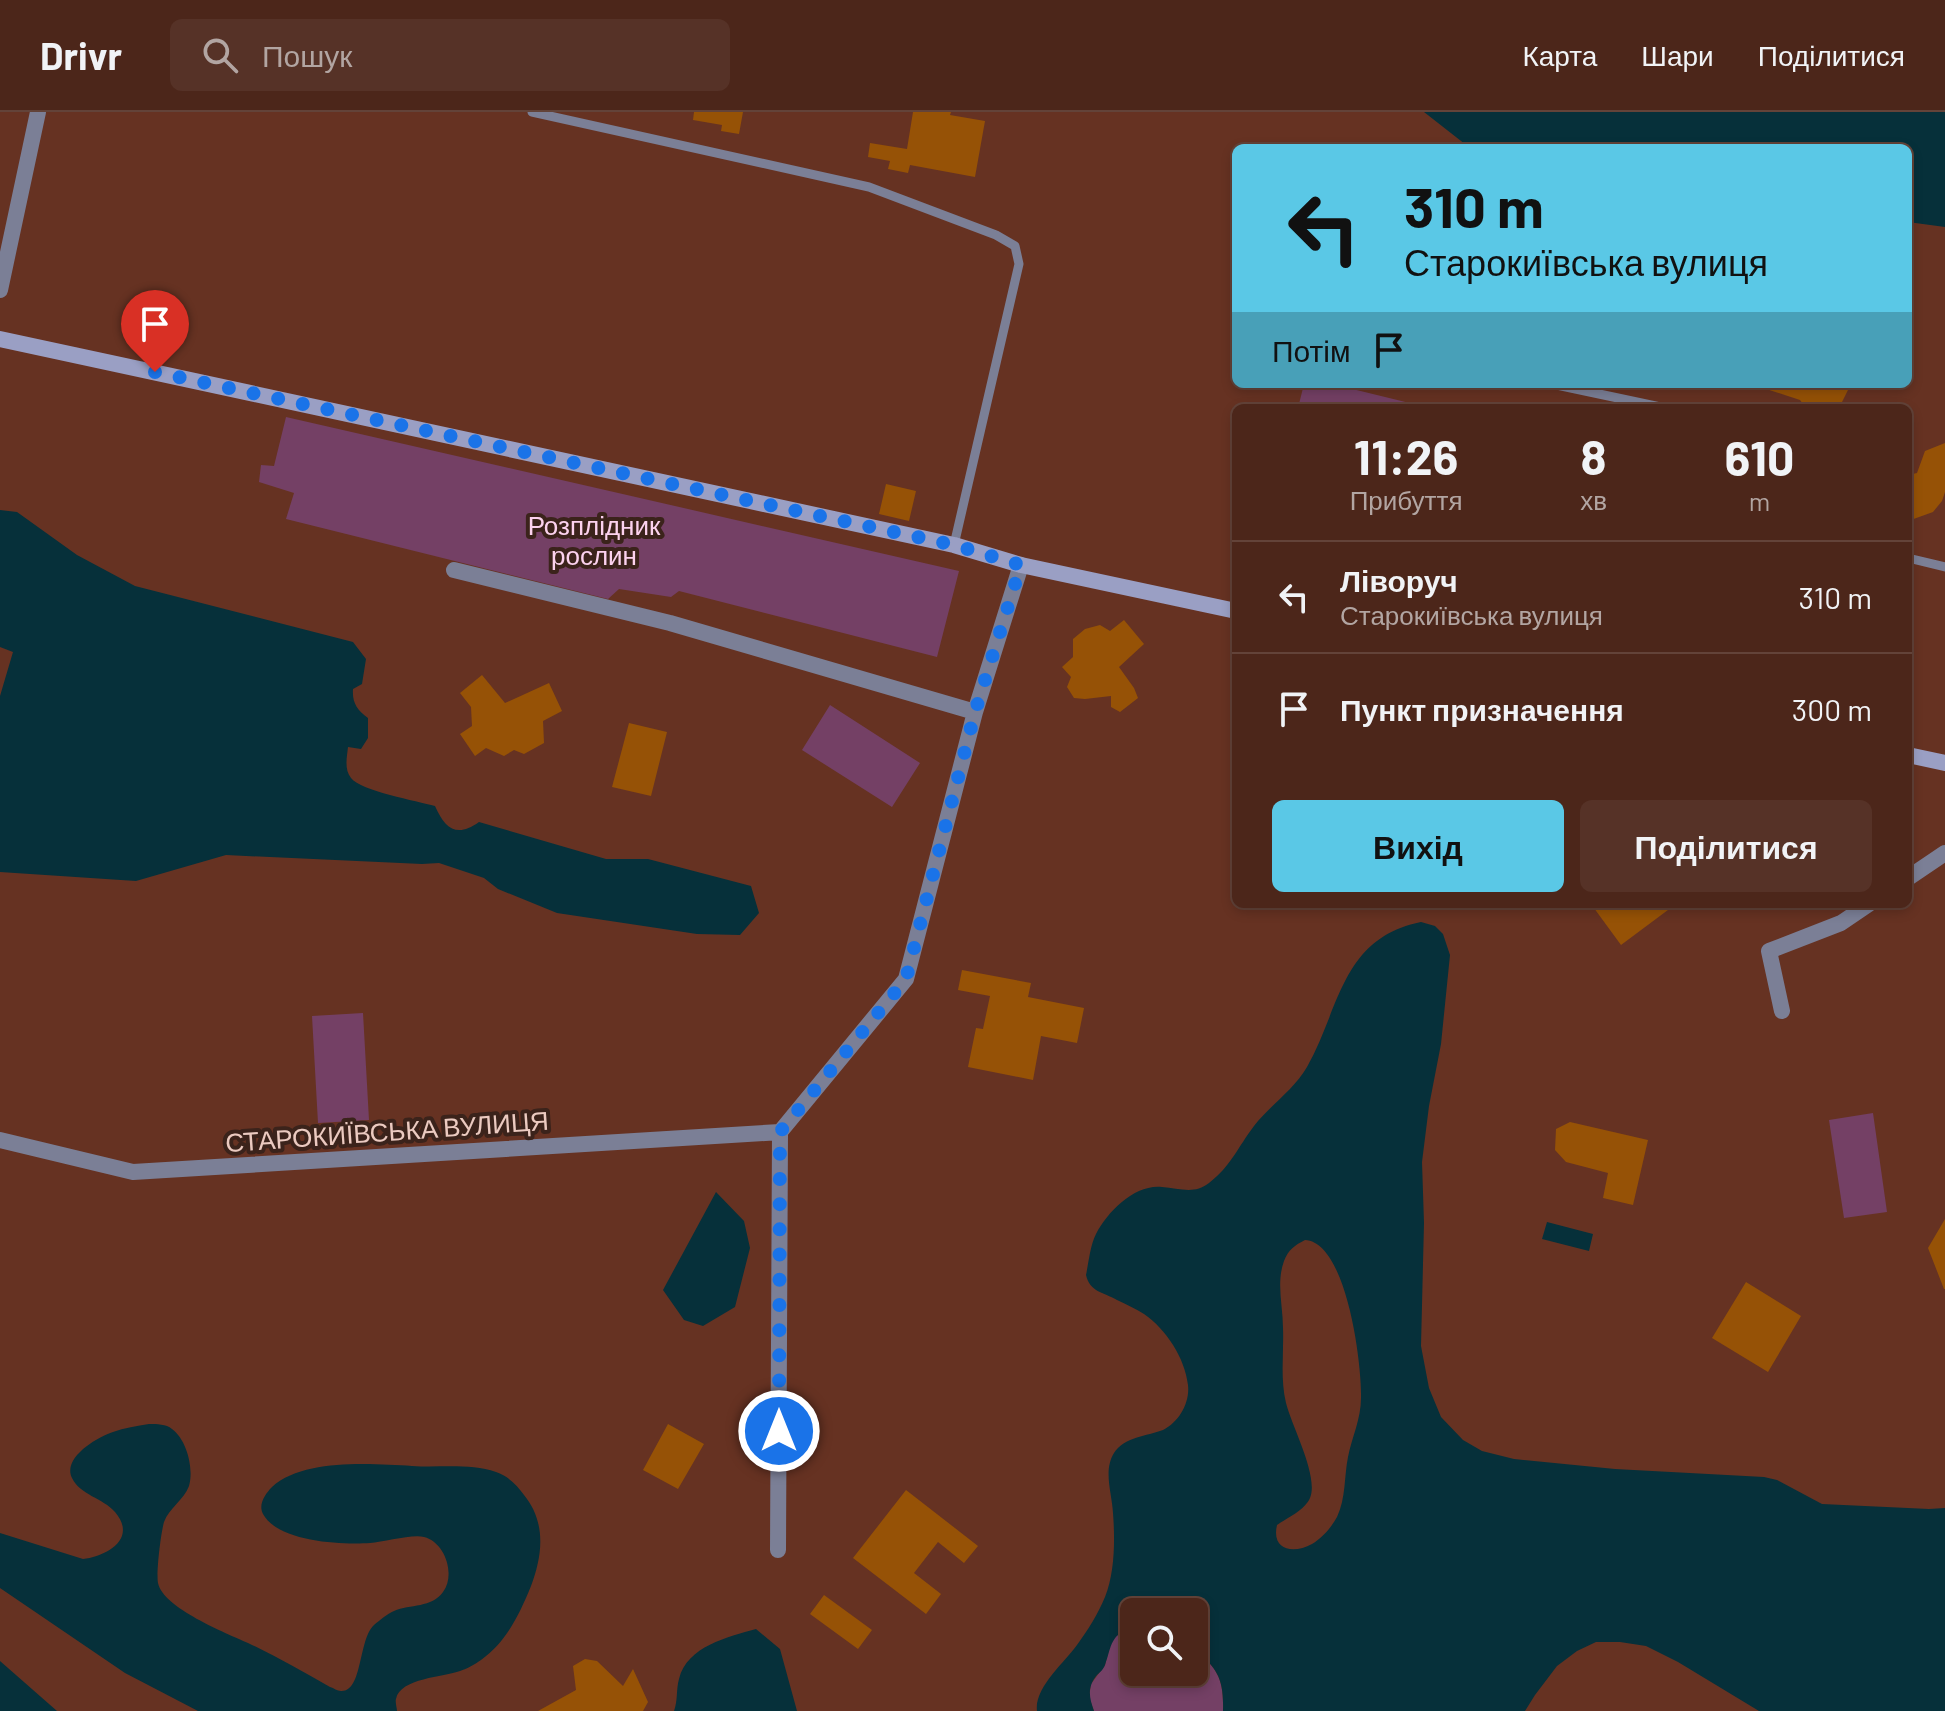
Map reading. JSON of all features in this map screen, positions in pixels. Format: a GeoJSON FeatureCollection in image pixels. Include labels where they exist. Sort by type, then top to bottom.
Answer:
{"type":"FeatureCollection","features":[{"type":"Feature","properties":{"kind":"street"},"geometry":{"type":"LineString","coordinates":[[0,290],[38,112]]}},
{"type":"Feature","properties":{"kind":"street"},"geometry":{"type":"LineString","coordinates":[[0,339],[954,545],[1021,565],[1232,610]]}},
{"type":"Feature","properties":{"kind":"street"},"geometry":{"type":"LineString","coordinates":[[778,1550],[780,1132],[906,979],[975,712],[1021,565]]}},
{"type":"Feature","properties":{"kind":"street"},"geometry":{"type":"LineString","coordinates":[[454,570],[670,623],[975,712]]}},
{"type":"Feature","properties":{"kind":"street"},"geometry":{"type":"LineString","coordinates":[[1912,756],[1945,763]]}},
{"type":"Feature","properties":{"kind":"street"},"geometry":{"type":"LineString","coordinates":[[1912,875],[1945,853]]}},
{"type":"Feature","properties":{"kind":"street"},"geometry":{"type":"LineString","coordinates":[[1782,1011],[1769,951],[1841,923],[1863,908]]}},
{"type":"Feature","properties":{"kind":"street","name":"СТАРОКИЇВСЬКА ВУЛИЦЯ"},"geometry":{"type":"LineString","coordinates":[[0,1140],[133,1172],[780,1132]]}},
{"type":"Feature","properties":{"kind":"lane"},"geometry":{"type":"LineString","coordinates":[[532,112],[869,187],[996,235],[1015,246],[1019,264],[954,545]]}},
{"type":"Feature","properties":{"kind":"lane"},"geometry":{"type":"LineString","coordinates":[[1571,388],[1646,404]]}},
{"type":"Feature","properties":{"kind":"lane"},"geometry":{"type":"LineString","coordinates":[[1912,559],[1945,567]]}},
{"type":"Feature","properties":{"kind":"green space"},"geometry":{"type":"Polygon","coordinates":[[[1303,388],[1348,388],[1414,404],[1299,404],[1303,388]]]}},
{"type":"Feature","properties":{"kind":"green space","name":"Розплідник рослин"},"geometry":{"type":"Polygon","coordinates":[[[286,417],[959,571],[937,657],[679,591],[671,597],[619,589],[608,599],[286,519],[294,493],[259,482],[261,465],[274,466],[286,417]]]}},
{"type":"Feature","properties":{"kind":"green space"},"geometry":{"type":"Polygon","coordinates":[[[830,705],[920,763],[892,807],[802,750],[830,705]]]}},
{"type":"Feature","properties":{"kind":"green space"},"geometry":{"type":"Polygon","coordinates":[[[363,1013],[369,1120],[318,1123],[312,1016],[363,1013]]]}},
{"type":"Feature","properties":{"kind":"green space"},"geometry":{"type":"Polygon","coordinates":[[[1873,1113],[1887,1212],[1844,1218],[1829,1120],[1873,1113]]]}},
{"type":"Feature","properties":{"kind":"green space"},"geometry":{"type":"Polygon","coordinates":[[[1118,1634],[1120,1686],[1208,1686],[1208,1661],[1221,1683],[1223,1711],[1094,1711],[1089,1697],[1091,1684],[1105,1665],[1111,1642],[1118,1634]]]}},
{"type":"Feature","properties":{"kind":"water"},"geometry":{"type":"Polygon","coordinates":[[[1424,112],[1945,112],[1945,227],[1912,223],[1912,144],[1465,144],[1424,112]]]}},
{"type":"Feature","properties":{"kind":"water"},"geometry":{"type":"Polygon","coordinates":[[[0,510],[17,512],[77,555],[135,586],[353,642],[366,659],[362,684],[353,689],[353,698],[358,709],[368,718],[368,738],[361,749],[348,747],[347,771],[357,783],[435,806],[452,829],[464,829],[479,822],[606,859],[648,859],[751,886],[759,913],[740,935],[697,934],[557,913],[498,889],[484,878],[439,863],[226,855],[136,881],[0,872],[0,696],[13,652],[0,647],[0,510]]]}},
{"type":"Feature","properties":{"kind":"water"},"geometry":{"type":"Polygon","coordinates":[[[1421,922],[1435,926],[1443,934],[1450,955],[1441,1044],[1422,1162],[1421,1346],[1429,1388],[1441,1417],[1463,1440],[1482,1451],[1514,1459],[1615,1469],[1764,1477],[1777,1480],[1822,1504],[1945,1508],[1945,1711],[1759,1711],[1646,1646],[1596,1642],[1557,1666],[1525,1711],[1223,1711],[1221,1683],[1208,1661],[1208,1598],[1120,1598],[1120,1633],[1090,1688],[1094,1711],[1037,1711],[1037,1702],[1045,1685],[1089,1628],[1108,1587],[1114,1544],[1109,1467],[1114,1453],[1130,1440],[1169,1427],[1182,1411],[1188,1392],[1179,1355],[1160,1328],[1141,1312],[1098,1291],[1088,1281],[1086,1275],[1096,1234],[1115,1208],[1132,1194],[1152,1187],[1198,1189],[1217,1177],[1254,1126],[1307,1067],[1346,979],[1374,943],[1394,930],[1421,922]],[[1305,1240],[1286,1257],[1280,1278],[1284,1394],[1308,1465],[1312,1489],[1304,1506],[1277,1525],[1277,1540],[1291,1549],[1316,1542],[1337,1517],[1361,1406],[1355,1334],[1332,1261],[1320,1246],[1305,1240]]]}},
{"type":"Feature","properties":{"kind":"water"},"geometry":{"type":"Polygon","coordinates":[[[716,1192],[744,1221],[750,1248],[735,1307],[703,1326],[684,1320],[663,1290],[716,1192]]]}},
{"type":"Feature","properties":{"kind":"water"},"geometry":{"type":"Polygon","coordinates":[[[1547,1222],[1593,1234],[1589,1251],[1542,1239],[1547,1222]]]}},
{"type":"Feature","properties":{"kind":"water"},"geometry":{"type":"Polygon","coordinates":[[[149,1424],[172,1429],[182,1440],[188,1455],[191,1471],[189,1486],[164,1522],[158,1583],[171,1602],[197,1619],[269,1653],[330,1687],[340,1691],[348,1689],[357,1675],[365,1642],[374,1625],[394,1611],[433,1601],[443,1592],[447,1585],[448,1568],[443,1552],[431,1540],[419,1536],[358,1543],[312,1540],[282,1531],[263,1514],[261,1507],[269,1490],[286,1478],[320,1467],[359,1464],[486,1469],[515,1484],[536,1516],[540,1539],[535,1574],[517,1617],[490,1653],[476,1663],[463,1670],[405,1687],[396,1699],[397,1711],[198,1711],[125,1673],[0,1588],[0,1533],[83,1559],[109,1550],[121,1538],[121,1522],[110,1507],[76,1484],[70,1470],[72,1463],[83,1449],[98,1438],[149,1424]]]}},
{"type":"Feature","properties":{"kind":"water"},"geometry":{"type":"Polygon","coordinates":[[[756,1629],[780,1649],[797,1711],[674,1711],[679,1679],[690,1658],[710,1645],[756,1629]]]}},
{"type":"Feature","properties":{"kind":"water"},"geometry":{"type":"Polygon","coordinates":[[[0,1661],[57,1711],[0,1711],[0,1661]]]}},
{"type":"Feature","properties":{"kind":"building"},"geometry":{"type":"Polygon","coordinates":[[[694,112],[743,112],[739,134],[721,131],[722,125],[693,120],[694,112]]]}},
{"type":"Feature","properties":{"kind":"building"},"geometry":{"type":"Polygon","coordinates":[[[913,112],[951,112],[950,115],[985,121],[975,177],[910,165],[908,173],[888,169],[890,161],[868,157],[870,143],[907,149],[913,112]]]}},
{"type":"Feature","properties":{"kind":"building"},"geometry":{"type":"Polygon","coordinates":[[[1763,388],[1849,388],[1841,404],[1803,404],[1800,400],[1763,388]]]}},
{"type":"Feature","properties":{"kind":"building"},"geometry":{"type":"Polygon","coordinates":[[[1945,443],[1945,492],[1933,512],[1912,520],[1912,474],[1917,473],[1925,451],[1945,443]]]}},
{"type":"Feature","properties":{"kind":"building"},"geometry":{"type":"Polygon","coordinates":[[[886,484],[916,491],[909,521],[879,514],[886,484]]]}},
{"type":"Feature","properties":{"kind":"building"},"geometry":{"type":"Polygon","coordinates":[[[1124,620],[1144,644],[1119,667],[1138,698],[1120,712],[1111,707],[1111,696],[1074,698],[1067,687],[1071,677],[1062,667],[1073,657],[1073,639],[1085,629],[1100,625],[1110,631],[1124,620]]]}},
{"type":"Feature","properties":{"kind":"building"},"geometry":{"type":"Polygon","coordinates":[[[482,675],[505,703],[549,683],[562,711],[543,721],[544,743],[524,754],[514,750],[504,756],[486,748],[475,756],[460,734],[472,726],[471,707],[460,693],[482,675]]]}},
{"type":"Feature","properties":{"kind":"building"},"geometry":{"type":"Polygon","coordinates":[[[629,723],[667,732],[651,796],[612,787],[629,723]]]}},
{"type":"Feature","properties":{"kind":"building"},"geometry":{"type":"Polygon","coordinates":[[[1594,908],[1671,908],[1621,945],[1594,908]]]}},
{"type":"Feature","properties":{"kind":"building"},"geometry":{"type":"Polygon","coordinates":[[[962,970],[1031,983],[1028,997],[1084,1008],[1077,1043],[1041,1036],[1033,1080],[968,1067],[976,1028],[983,1029],[990,996],[958,990],[962,970]]]}},
{"type":"Feature","properties":{"kind":"building"},"geometry":{"type":"Polygon","coordinates":[[[1570,1122],[1648,1140],[1633,1205],[1603,1198],[1608,1173],[1566,1162],[1555,1150],[1556,1129],[1570,1122]]]}},
{"type":"Feature","properties":{"kind":"building"},"geometry":{"type":"Polygon","coordinates":[[[1945,1219],[1945,1289],[1944,1289],[1928,1248],[1945,1219]]]}},
{"type":"Feature","properties":{"kind":"building"},"geometry":{"type":"Polygon","coordinates":[[[1746,1282],[1801,1316],[1768,1372],[1712,1338],[1746,1282]]]}},
{"type":"Feature","properties":{"kind":"building"},"geometry":{"type":"Polygon","coordinates":[[[668,1424],[704,1444],[678,1489],[643,1470],[668,1424]]]}},
{"type":"Feature","properties":{"kind":"building"},"geometry":{"type":"Polygon","coordinates":[[[906,1490],[978,1546],[964,1563],[938,1542],[914,1573],[941,1594],[926,1614],[853,1558],[906,1490]]]}},
{"type":"Feature","properties":{"kind":"building"},"geometry":{"type":"Polygon","coordinates":[[[824,1595],[872,1630],[858,1649],[810,1614],[824,1595]]]}},
{"type":"Feature","properties":{"kind":"building"},"geometry":{"type":"Polygon","coordinates":[[[585,1659],[597,1661],[623,1686],[633,1669],[648,1702],[643,1711],[538,1711],[576,1690],[573,1666],[585,1659]]]}},
{"type":"Feature","properties":{"kind":"route"},"geometry":{"type":"LineString","coordinates":[[155,372],[954,545],[1021,565],[975,712],[906,979],[780,1132],[779,1431]]}}]}
